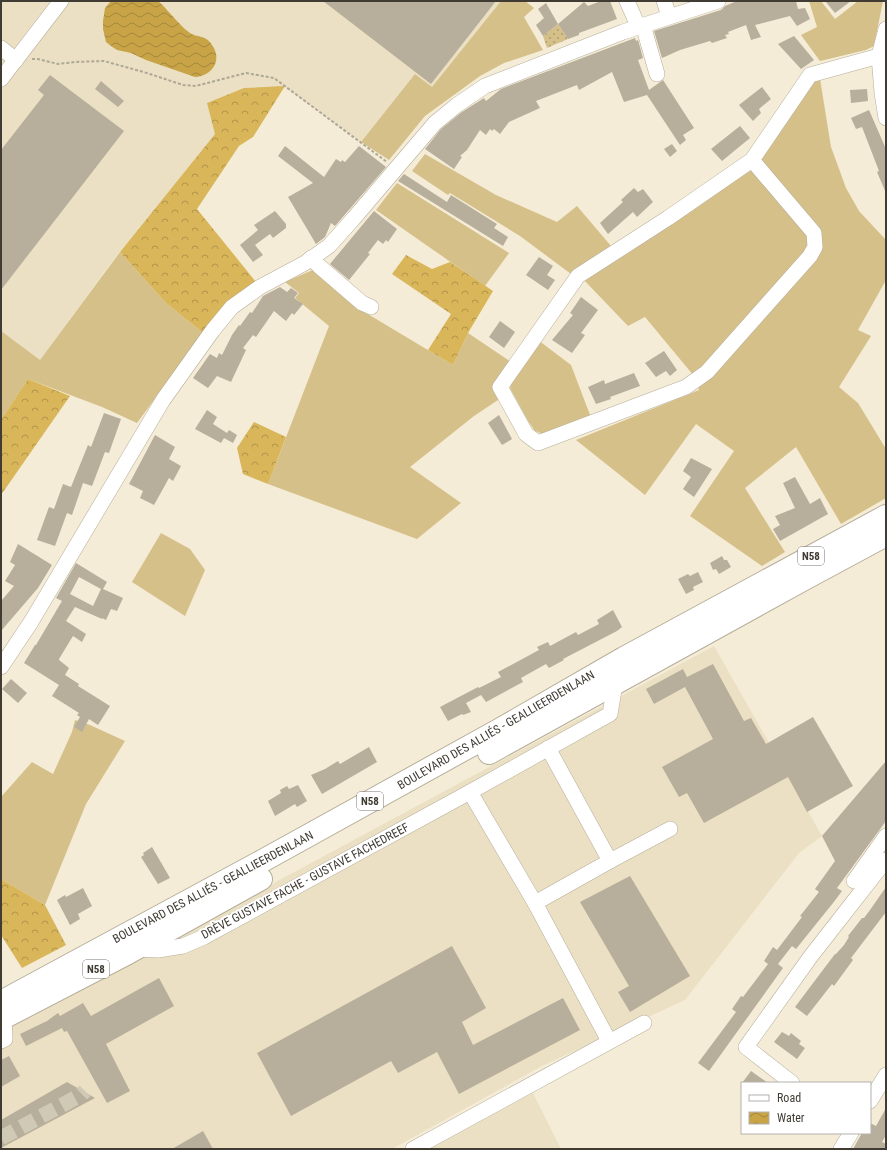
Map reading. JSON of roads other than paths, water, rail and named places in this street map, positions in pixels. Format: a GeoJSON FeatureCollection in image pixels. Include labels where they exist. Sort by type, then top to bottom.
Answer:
{"type":"FeatureCollection","features":[{"type":"Feature","properties":{"kind":"highway","name":"BOULEVARD DES ALLIÉS - GEALLIEERDENLAAN"},"geometry":{"type":"LineString","coordinates":[[2,1013],[135,949],[680,637],[886,516]]}},
{"type":"Feature","properties":{"kind":"highway","name":"BOULEVARD DES ALLIÉS - GEALLIEERDENLAAN"},"geometry":{"type":"LineString","coordinates":[[680,637],[886,535]]}},
{"type":"Feature","properties":{"kind":"highway","name":"BOULEVARD DES ALLIÉS - GEALLIEERDENLAAN"},"geometry":{"type":"LineString","coordinates":[[2,1013],[264,860],[451,757],[611,676]]}},
{"type":"Feature","properties":{"kind":"street"},"geometry":{"type":"LineString","coordinates":[[1,79],[60,1]]}},
{"type":"Feature","properties":{"kind":"street"},"geometry":{"type":"LineString","coordinates":[[627,1],[641,26],[657,74]]}},
{"type":"Feature","properties":{"kind":"street"},"geometry":{"type":"LineString","coordinates":[[664,1],[669,16]]}},
{"type":"Feature","properties":{"kind":"street"},"geometry":{"type":"LineString","coordinates":[[1,667],[31,622],[163,400],[213,330],[232,307],[260,287],[329,246],[435,123],[485,86],[641,26],[718,1]]}},
{"type":"Feature","properties":{"kind":"street"},"geometry":{"type":"LineString","coordinates":[[886,29],[879,56],[886,118]]}},
{"type":"Feature","properties":{"kind":"street"},"geometry":{"type":"LineString","coordinates":[[1,48],[16,60]]}},
{"type":"Feature","properties":{"kind":"street"},"geometry":{"type":"LineString","coordinates":[[752,160],[814,233],[815,247],[810,256],[707,372],[686,387],[538,443],[526,434],[500,387],[578,276],[668,218],[752,160],[810,75],[879,56]]}},
{"type":"Feature","properties":{"kind":"street"},"geometry":{"type":"LineString","coordinates":[[311,258],[362,303],[371,307]]}},
{"type":"Feature","properties":{"kind":"street","name":"DRÈVE GUSTAVE FACHE - GUSTAVE FACHEDREEF"},"geometry":{"type":"LineString","coordinates":[[135,949],[158,950],[183,946],[204,937],[610,714],[611,676]]}},
{"type":"Feature","properties":{"kind":"street"},"geometry":{"type":"LineString","coordinates":[[548,748],[610,861]]}},
{"type":"Feature","properties":{"kind":"street"},"geometry":{"type":"LineString","coordinates":[[470,792],[535,903],[609,1041]]}},
{"type":"Feature","properties":{"kind":"street"},"geometry":{"type":"LineString","coordinates":[[535,903],[670,828]]}},
{"type":"Feature","properties":{"kind":"street"},"geometry":{"type":"LineString","coordinates":[[854,881],[886,836]]}},
{"type":"Feature","properties":{"kind":"street"},"geometry":{"type":"LineString","coordinates":[[791,1082],[746,1047],[811,956],[886,860]]}},
{"type":"Feature","properties":{"kind":"street"},"geometry":{"type":"LineString","coordinates":[[1,1041],[5,1039],[2,1013]]}},
{"type":"Feature","properties":{"kind":"street"},"geometry":{"type":"LineString","coordinates":[[413,1149],[644,1023]]}},
{"type":"Feature","properties":{"kind":"street"},"geometry":{"type":"LineString","coordinates":[[871,1099],[886,1075]]}},
{"type":"Feature","properties":{"kind":"street"},"geometry":{"type":"LineString","coordinates":[[841,1149],[850,1134]]}},
{"type":"Feature","properties":{"kind":"water"},"geometry":{"type":"Polygon","coordinates":[[[111,1],[158,1],[180,25],[190,33],[210,42],[216,56],[214,66],[206,74],[195,77],[146,60],[131,53],[117,50],[106,42],[103,29],[105,8],[111,1]]]}},
{"type":"Feature","properties":{"kind":"tunnel"},"geometry":{"type":"LineString","coordinates":[[1,1138],[81,1095],[85,1091]]}}]}
